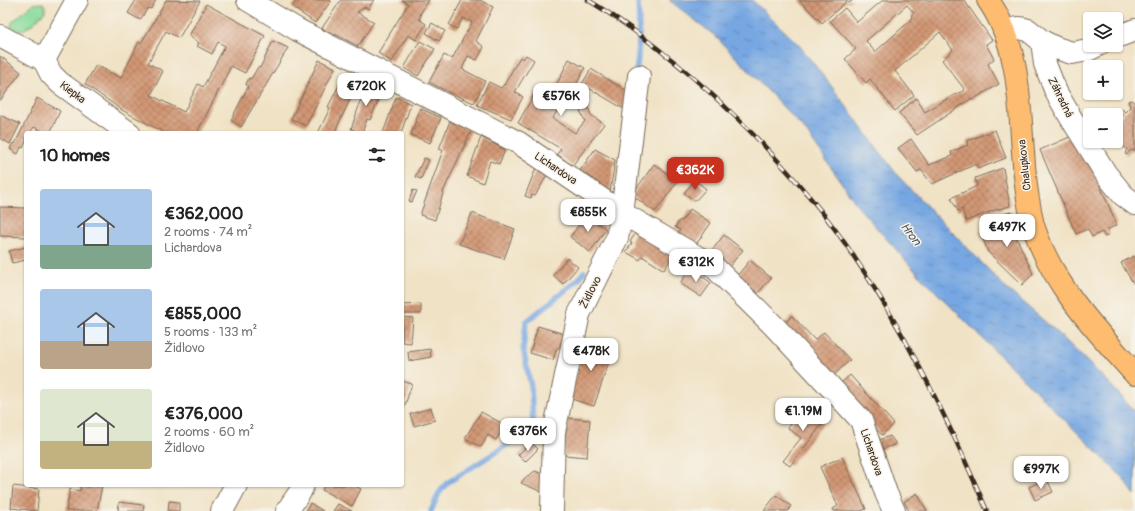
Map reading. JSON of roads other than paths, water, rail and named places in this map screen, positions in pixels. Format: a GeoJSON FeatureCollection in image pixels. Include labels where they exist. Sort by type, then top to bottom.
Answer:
{"type":"FeatureCollection","features":[{"type":"Feature","properties":{"kind":"main road","name":"Chalupkova"},"geometry":{"type":"LineString","coordinates":[[988,0],[998,17],[1012,52],[1016,72],[1024,178],[1034,227],[1043,251],[1058,279],[1083,315],[1134,370]]}},
{"type":"Feature","properties":{"kind":"street"},"geometry":{"type":"LineString","coordinates":[[0,36],[44,60],[77,0]]}},
{"type":"Feature","properties":{"kind":"street","name":"Lichardova"},"geometry":{"type":"LineString","coordinates":[[248,0],[298,30],[519,143],[622,213],[713,266],[774,326],[861,420],[886,493],[894,511]]}},
{"type":"Feature","properties":{"kind":"street"},"geometry":{"type":"LineString","coordinates":[[1004,30],[1020,28],[1028,30],[1042,41],[1056,48],[1072,53],[1083,51]]}},
{"type":"Feature","properties":{"kind":"street"},"geometry":{"type":"LineString","coordinates":[[1123,34],[1135,30]]}},
{"type":"Feature","properties":{"kind":"street","name":"Záhradná"},"geometry":{"type":"LineString","coordinates":[[1042,41],[1046,64],[1056,92],[1106,174],[1123,195],[1135,204]]}},
{"type":"Feature","properties":{"kind":"street","name":"Kiepka"},"geometry":{"type":"LineString","coordinates":[[44,60],[51,74],[60,83],[126,131]]}},
{"type":"Feature","properties":{"kind":"street","name":"Židlovo"},"geometry":{"type":"LineString","coordinates":[[552,511],[554,432],[579,314],[617,238],[622,213],[640,76]]}},
{"type":"Feature","properties":{"kind":"street"},"geometry":{"type":"LineString","coordinates":[[222,511],[235,487]]}},
{"type":"Feature","properties":{"kind":"street"},"geometry":{"type":"LineString","coordinates":[[287,511],[303,487]]}},
{"type":"Feature","properties":{"kind":"water","name":"Hron"},"geometry":{"type":"Polygon","coordinates":[[[669,0],[752,0],[798,44],[898,176],[1008,290],[1056,331],[1110,384],[1135,412],[1135,495],[1122,477],[916,272],[859,208],[805,130],[714,35],[669,0]]]}},
{"type":"Feature","properties":{"kind":"waterway"},"geometry":{"type":"LineString","coordinates":[[636,72],[639,45],[638,0]]}},
{"type":"Feature","properties":{"kind":"waterway"},"geometry":{"type":"LineString","coordinates":[[431,511],[439,493],[447,483],[515,440],[533,424],[531,387],[523,349],[526,322],[578,280],[584,272]]}},
{"type":"Feature","properties":{"kind":"railway"},"geometry":{"type":"LineString","coordinates":[[588,0],[640,35],[707,90],[768,150],[827,218],[886,306],[905,339],[940,407],[987,511]]}}]}
